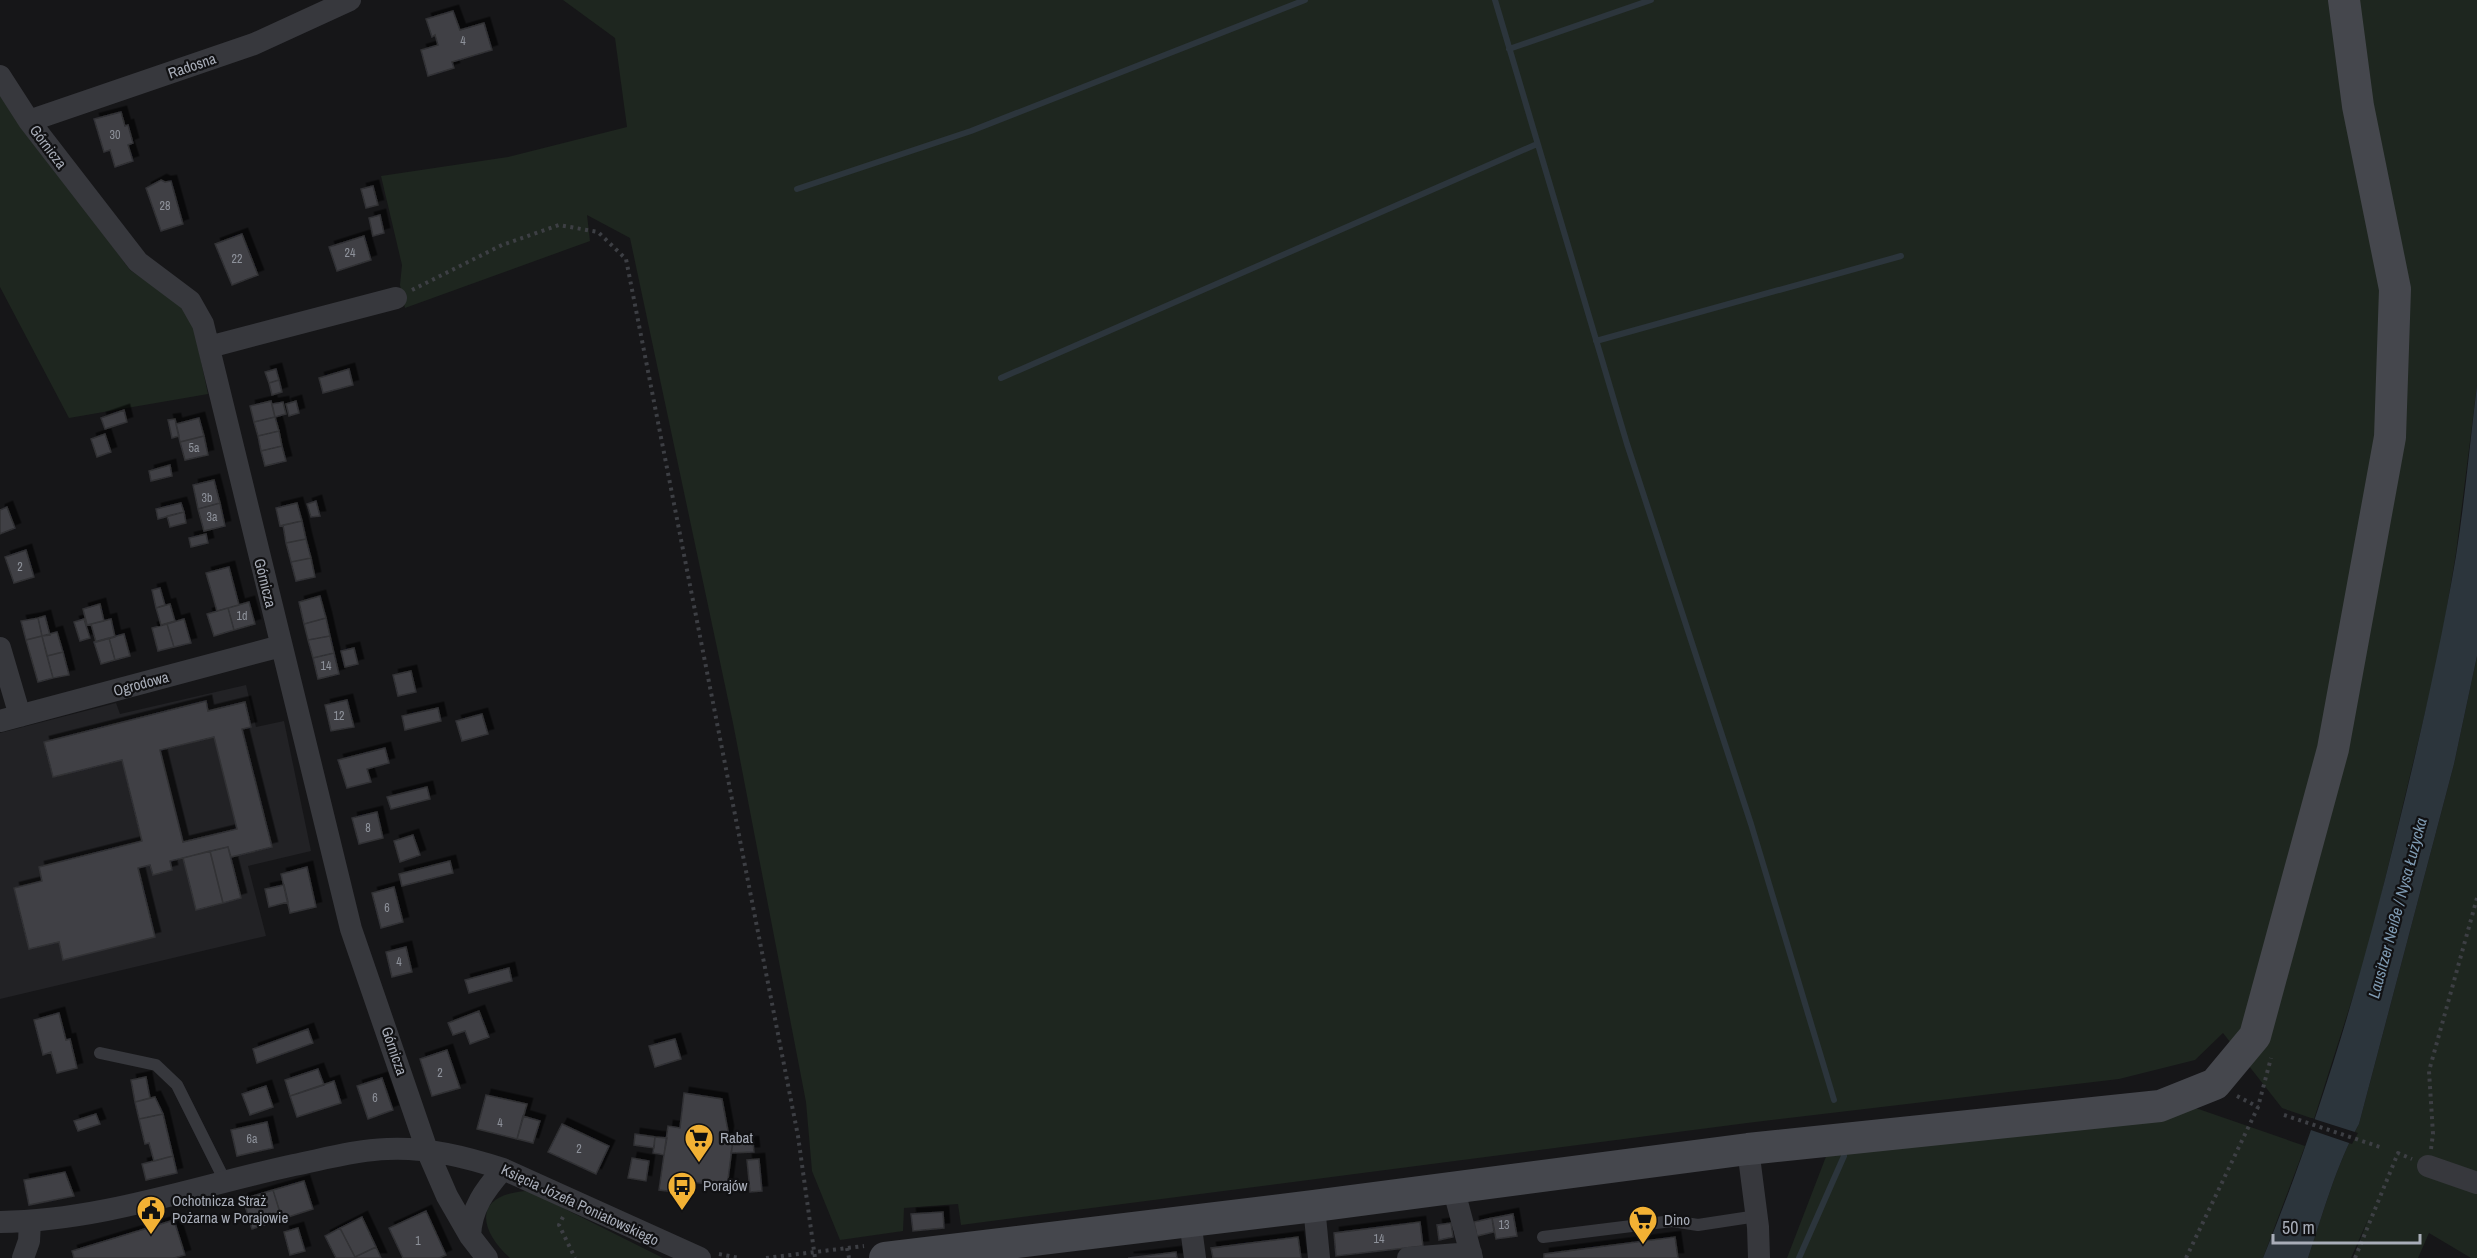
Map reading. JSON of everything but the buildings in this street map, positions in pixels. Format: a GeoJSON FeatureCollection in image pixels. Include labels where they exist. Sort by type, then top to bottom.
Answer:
{"type":"FeatureCollection","features":[{"type":"Feature","properties":{"kind":"street","name":"Radosna"},"geometry":{"type":"LineString","coordinates":[[29,122],[254,44],[350,0]]}},
{"type":"Feature","properties":{"kind":"street"},"geometry":{"type":"LineString","coordinates":[[885,1258],[1011,1251],[1190,1220],[1748,1149],[2160,1106],[2216,1084],[2255,1036],[2333,749],[2390,437],[2395,289],[2358,106],[2344,0]]}},
{"type":"Feature","properties":{"kind":"street","name":"Górnicza"},"geometry":{"type":"LineString","coordinates":[[0,76],[29,122],[138,262],[190,301],[203,324],[351,929],[428,1150],[447,1196],[470,1236],[487,1258]]}},
{"type":"Feature","properties":{"kind":"street"},"geometry":{"type":"LineString","coordinates":[[209,347],[396,298]]}},
{"type":"Feature","properties":{"kind":"street","name":"Ogrodowa"},"geometry":{"type":"LineString","coordinates":[[10,719],[281,646]]}},
{"type":"Feature","properties":{"kind":"street"},"geometry":{"type":"LineString","coordinates":[[0,648],[10,719]]}},
{"type":"Feature","properties":{"kind":"street","name":"Księcia Józefa Poniatowskiego"},"geometry":{"type":"LineString","coordinates":[[0,1222],[30,1222],[95,1212],[358,1152],[387,1149],[428,1150],[472,1159],[503,1169],[700,1258]]}},
{"type":"Feature","properties":{"kind":"street"},"geometry":{"type":"LineString","coordinates":[[1748,1149],[1757,1216],[1759,1258]]}},
{"type":"Feature","properties":{"kind":"street"},"geometry":{"type":"LineString","coordinates":[[2428,1166],[2477,1183]]}},
{"type":"Feature","properties":{"kind":"street"},"geometry":{"type":"LineString","coordinates":[[470,1236],[470,1222],[475,1205],[503,1169]]}},
{"type":"Feature","properties":{"kind":"street"},"geometry":{"type":"LineString","coordinates":[[1408,1258],[1471,1255],[1453,1187]]}},
{"type":"Feature","properties":{"kind":"street"},"geometry":{"type":"LineString","coordinates":[[1314,1206],[1319,1258]]}},
{"type":"Feature","properties":{"kind":"street"},"geometry":{"type":"LineString","coordinates":[[1190,1220],[1196,1258]]}},
{"type":"Feature","properties":{"kind":"street"},"geometry":{"type":"LineString","coordinates":[[23,1258],[29,1240],[30,1222]]}},
{"type":"Feature","properties":{"kind":"lane"},"geometry":{"type":"LineString","coordinates":[[99,1053],[156,1065],[167,1074],[177,1085],[225,1181]]}},
{"type":"Feature","properties":{"kind":"lane"},"geometry":{"type":"LineString","coordinates":[[1543,1237],[1672,1221],[1698,1225],[1757,1216]]}},
{"type":"Feature","properties":{"kind":"path"},"geometry":{"type":"LineString","coordinates":[[396,298],[502,245],[560,225],[598,232],[626,259],[798,1136],[815,1258]]}},
{"type":"Feature","properties":{"kind":"path"},"geometry":{"type":"LineString","coordinates":[[2355,1258],[2398,1153],[2428,1166],[2433,1134],[2427,1077],[2477,898]]}},
{"type":"Feature","properties":{"kind":"path"},"geometry":{"type":"LineString","coordinates":[[2186,1258],[2258,1107]]}},
{"type":"Feature","properties":{"kind":"path"},"geometry":{"type":"LineString","coordinates":[[2284,1115],[2383,1148]]}},
{"type":"Feature","properties":{"kind":"path"},"geometry":{"type":"LineString","coordinates":[[847,1248],[849,1258]]}},
{"type":"Feature","properties":{"kind":"shaded area"},"geometry":{"type":"Polygon","coordinates":[[[563,0],[2477,0],[2477,385],[2456,553],[2439,655],[2369,946],[2314,1119],[2282,1108],[2223,1033],[2195,1060],[2119,1079],[1747,1123],[961,1225],[958,1204],[904,1208],[903,1231],[840,1240],[812,1171],[806,1102],[733,723],[630,238],[587,215],[590,241],[405,308],[400,285],[402,265],[381,176],[508,157],[627,127],[615,38],[563,0]]]}},
{"type":"Feature","properties":{"kind":"shaded area"},"geometry":{"type":"Polygon","coordinates":[[[0,92],[130,270],[183,306],[193,323],[208,394],[69,418],[0,287],[0,92]]]}},
{"type":"Feature","properties":{"kind":"shaded area"},"geometry":{"type":"Polygon","coordinates":[[[2477,656],[2477,1258],[2471,1258],[2429,1233],[2418,1258],[2353,1258],[2369,1217],[2351,1258],[2308,1258],[2337,1173],[2359,1124],[2454,764],[2477,656]]]}},
{"type":"Feature","properties":{"kind":"shaded area"},"geometry":{"type":"Polygon","coordinates":[[[246,685],[256,727],[284,721],[311,851],[248,866],[266,936],[0,999],[0,733],[116,703],[120,714],[246,685]]]}},
{"type":"Feature","properties":{"kind":"shaded area"},"geometry":{"type":"Polygon","coordinates":[[[2187,1105],[2305,1146],[2263,1258],[1787,1258],[1827,1154],[2187,1105]]]}},
{"type":"Feature","properties":{"kind":"shaded area"},"geometry":{"type":"Polygon","coordinates":[[[529,1191],[663,1258],[510,1258],[491,1234],[486,1213],[490,1205],[499,1198],[512,1193],[529,1191]]]}},
{"type":"Feature","properties":{"kind":"water","name":"Lausitzer Neiße / Nysa Łużycka"},"geometry":{"type":"Polygon","coordinates":[[[2477,385],[2477,656],[2454,764],[2359,1124],[2337,1173],[2308,1258],[2263,1258],[2302,1154],[2337,1049],[2396,835],[2429,696],[2450,591],[2477,385]]]}},
{"type":"Feature","properties":{"kind":"pier"},"geometry":{"type":"Polygon","coordinates":[[[2312,1118],[2358,1133],[2352,1144],[2308,1129],[2312,1118]]]}},
{"type":"Feature","properties":{"kind":"waterway"},"geometry":{"type":"LineString","coordinates":[[797,189],[971,131],[1305,0]]}},
{"type":"Feature","properties":{"kind":"waterway"},"geometry":{"type":"LineString","coordinates":[[1495,0],[1627,444],[1751,824],[1834,1100]]}},
{"type":"Feature","properties":{"kind":"waterway"},"geometry":{"type":"LineString","coordinates":[[1509,49],[1651,0]]}},
{"type":"Feature","properties":{"kind":"waterway"},"geometry":{"type":"LineString","coordinates":[[1001,378],[1537,144]]}},
{"type":"Feature","properties":{"kind":"waterway"},"geometry":{"type":"LineString","coordinates":[[1596,341],[1901,256]]}},
{"type":"Feature","properties":{"kind":"waterway"},"geometry":{"type":"LineString","coordinates":[[1799,1258],[1844,1156]]}},
{"type":"Feature","properties":{"kind":"place","name":"Rabat"},"geometry":{"type":"Point","coordinates":[699,1164]}},
{"type":"Feature","properties":{"kind":"place","name":"Porajów"},"geometry":{"type":"Point","coordinates":[682,1212]}},
{"type":"Feature","properties":{"kind":"place","name":"Ochotnicza Straż Pożarna w Porajowie"},"geometry":{"type":"Point","coordinates":[151,1236]}},
{"type":"Feature","properties":{"kind":"place","name":"Dino"},"geometry":{"type":"Point","coordinates":[1643,1246]}}]}
